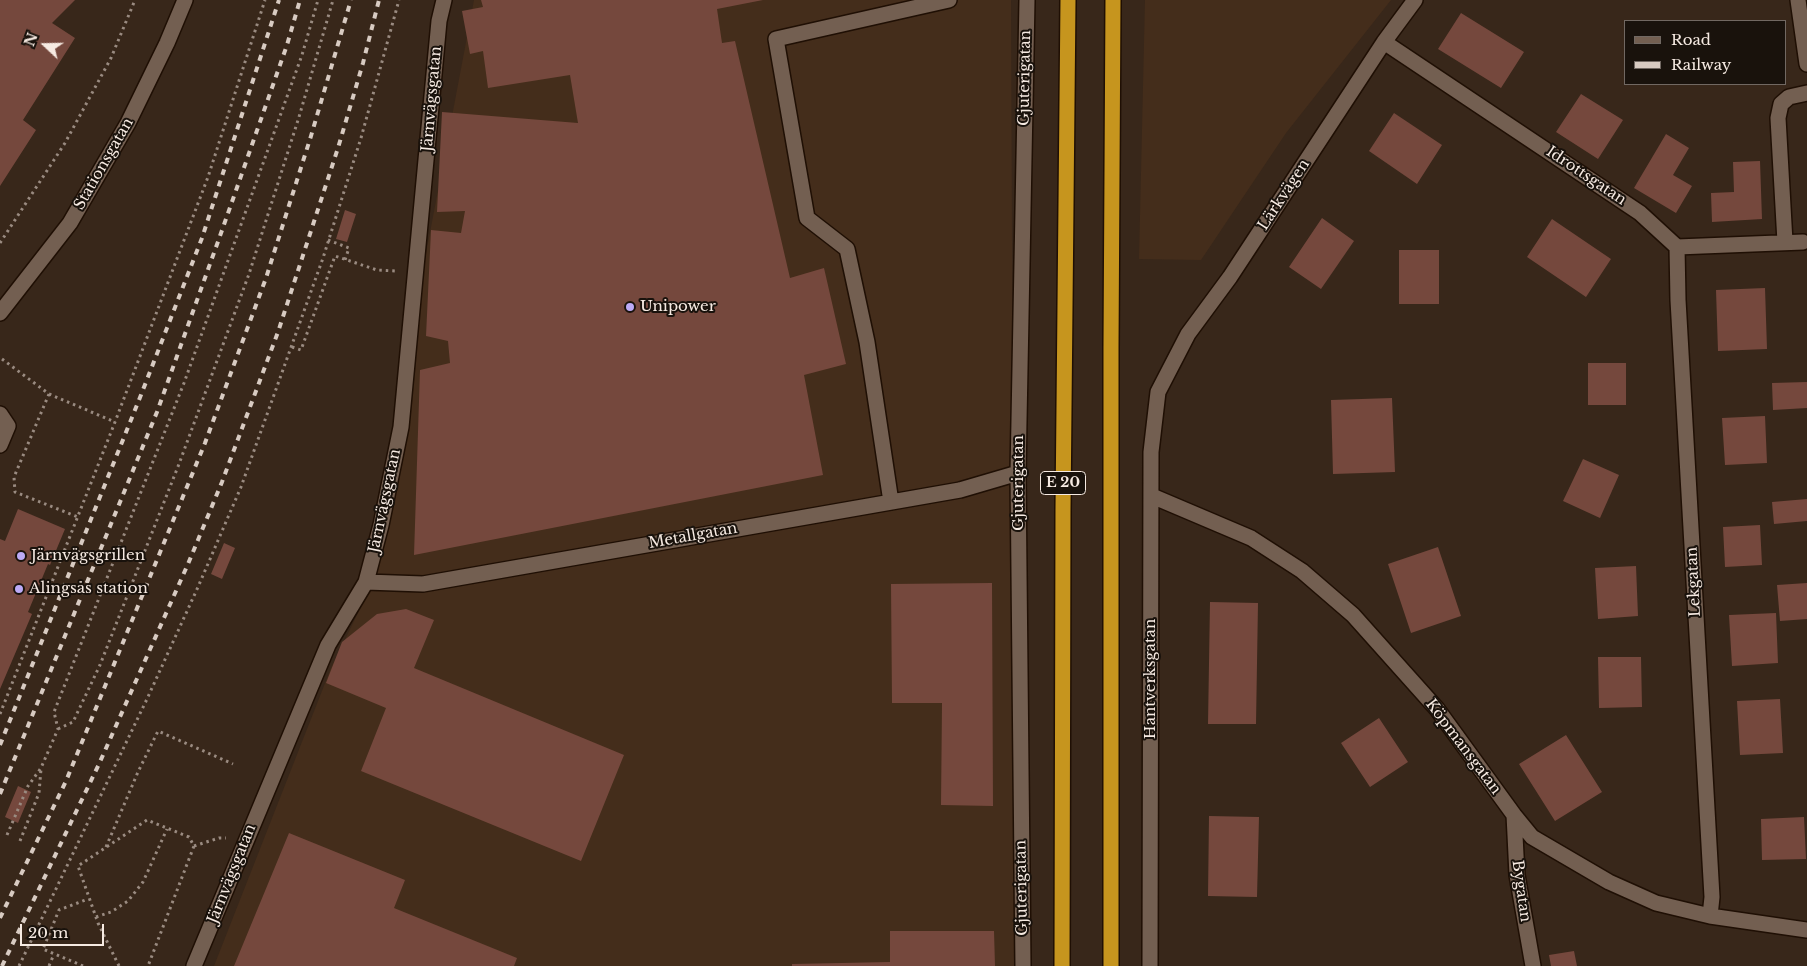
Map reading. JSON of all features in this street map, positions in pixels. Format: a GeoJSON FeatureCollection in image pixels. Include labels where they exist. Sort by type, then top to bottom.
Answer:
{"type":"FeatureCollection","features":[{"type":"Feature","properties":{"kind":"highway","name":"E 20"},"geometry":{"type":"LineString","coordinates":[[1062,966],[1063,499],[1068,0]]}},
{"type":"Feature","properties":{"kind":"highway"},"geometry":{"type":"LineString","coordinates":[[1111,966],[1110,347],[1113,0]]}},
{"type":"Feature","properties":{"kind":"street","name":"Stationsgatan"},"geometry":{"type":"LineString","coordinates":[[0,313],[70,223],[128,123],[168,43],[185,0]]}},
{"type":"Feature","properties":{"kind":"street","name":"Järnvägsgatan"},"geometry":{"type":"LineString","coordinates":[[194,966],[328,645],[366,582],[381,525],[401,427],[438,31],[444,0]]}},
{"type":"Feature","properties":{"kind":"street"},"geometry":{"type":"LineString","coordinates":[[891,502],[867,342],[847,249],[807,218],[776,39],[949,0]]}},
{"type":"Feature","properties":{"kind":"street","name":"Gjuterigatan"},"geometry":{"type":"LineString","coordinates":[[1023,966],[1018,473],[1027,0]]}},
{"type":"Feature","properties":{"kind":"street","name":"Lärkvägen"},"geometry":{"type":"LineString","coordinates":[[1158,392],[1188,334],[1236,269],[1384,42],[1415,0]]}},
{"type":"Feature","properties":{"kind":"street"},"geometry":{"type":"LineString","coordinates":[[1798,0],[1807,64]]}},
{"type":"Feature","properties":{"kind":"street","name":"Idrottsgatan"},"geometry":{"type":"LineString","coordinates":[[1384,42],[1640,213],[1677,247]]}},
{"type":"Feature","properties":{"kind":"street"},"geometry":{"type":"LineString","coordinates":[[1785,242],[1778,118],[1781,104],[1789,97],[1807,93]]}},
{"type":"Feature","properties":{"kind":"street"},"geometry":{"type":"LineString","coordinates":[[1677,247],[1803,242]]}},
{"type":"Feature","properties":{"kind":"street","name":"Lekgatan"},"geometry":{"type":"LineString","coordinates":[[1677,247],[1678,310],[1712,897],[1710,916]]}},
{"type":"Feature","properties":{"kind":"street","name":"Hantverksgatan"},"geometry":{"type":"LineString","coordinates":[[1150,966],[1151,452],[1158,392]]}},
{"type":"Feature","properties":{"kind":"street"},"geometry":{"type":"LineString","coordinates":[[0,414],[8,426],[0,446]]}},
{"type":"Feature","properties":{"kind":"street","name":"Metallgatan"},"geometry":{"type":"LineString","coordinates":[[366,582],[423,584],[960,490],[1018,473]]}},
{"type":"Feature","properties":{"kind":"street","name":"Köpmansgatan"},"geometry":{"type":"LineString","coordinates":[[1152,496],[1250,538],[1302,571],[1353,615],[1437,709],[1532,837],[1609,882],[1656,902],[1710,916],[1807,930]]}},
{"type":"Feature","properties":{"kind":"street","name":"Bygatan"},"geometry":{"type":"LineString","coordinates":[[1514,815],[1517,875],[1533,966]]}},
{"type":"Feature","properties":{"kind":"path"},"geometry":{"type":"LineString","coordinates":[[0,243],[65,143],[111,58],[135,0]]}},
{"type":"Feature","properties":{"kind":"path"},"geometry":{"type":"LineString","coordinates":[[0,714],[78,518],[208,177],[265,0]]}},
{"type":"Feature","properties":{"kind":"path"},"geometry":{"type":"LineString","coordinates":[[7,835],[28,786],[41,768],[58,729],[54,712],[187,374],[302,55],[318,0]]}},
{"type":"Feature","properties":{"kind":"path"},"geometry":{"type":"LineString","coordinates":[[58,729],[73,722],[100,665],[179,464],[249,274],[299,117],[333,0]]}},
{"type":"Feature","properties":{"kind":"path"},"geometry":{"type":"LineString","coordinates":[[19,966],[147,699],[241,487],[292,347],[361,138],[398,0]]}},
{"type":"Feature","properties":{"kind":"path"},"geometry":{"type":"LineString","coordinates":[[328,240],[349,248],[345,260]]}},
{"type":"Feature","properties":{"kind":"path"},"geometry":{"type":"LineString","coordinates":[[292,347],[301,350],[335,256],[378,270],[416,273]]}},
{"type":"Feature","properties":{"kind":"path"},"geometry":{"type":"LineString","coordinates":[[2,359],[49,394],[115,422]]}},
{"type":"Feature","properties":{"kind":"path"},"geometry":{"type":"LineString","coordinates":[[49,394],[14,477],[15,492],[78,518]]}},
{"type":"Feature","properties":{"kind":"path"},"geometry":{"type":"LineString","coordinates":[[106,847],[158,731],[233,764]]}},
{"type":"Feature","properties":{"kind":"path"},"geometry":{"type":"LineString","coordinates":[[20,841],[39,793],[41,768]]}},
{"type":"Feature","properties":{"kind":"path"},"geometry":{"type":"LineString","coordinates":[[118,966],[88,899],[78,866],[147,820],[189,837],[194,846]]}},
{"type":"Feature","properties":{"kind":"path"},"geometry":{"type":"LineString","coordinates":[[96,916],[111,912],[128,901],[143,882],[167,829]]}},
{"type":"Feature","properties":{"kind":"path"},"geometry":{"type":"LineString","coordinates":[[194,846],[219,838]]}},
{"type":"Feature","properties":{"kind":"path"},"geometry":{"type":"LineString","coordinates":[[148,966],[194,846]]}},
{"type":"Feature","properties":{"kind":"path"},"geometry":{"type":"LineString","coordinates":[[82,966],[43,949],[59,910],[88,899]]}},
{"type":"Feature","properties":{"kind":"path"},"geometry":{"type":"LineString","coordinates":[[36,930],[48,936]]}},
{"type":"Feature","properties":{"kind":"path"},"geometry":{"type":"LineString","coordinates":[[49,966],[54,954]]}},
{"type":"Feature","properties":{"kind":"shaded area"},"geometry":{"type":"Polygon","coordinates":[[[474,0],[1011,0],[1015,966],[214,966],[331,668],[358,613],[474,0]]]}},
{"type":"Feature","properties":{"kind":"shaded area"},"geometry":{"type":"Polygon","coordinates":[[[1145,0],[1391,0],[1286,133],[1201,260],[1139,259],[1145,0]]]}},
{"type":"Feature","properties":{"kind":"building"},"geometry":{"type":"Polygon","coordinates":[[[0,0],[75,0],[52,23],[75,38],[23,120],[36,130],[0,186],[0,0]]]}},
{"type":"Feature","properties":{"kind":"building","name":"Unipower"},"geometry":{"type":"Polygon","coordinates":[[[481,0],[763,0],[717,9],[722,43],[735,41],[790,278],[824,268],[846,364],[804,375],[823,475],[414,555],[420,370],[450,363],[448,341],[426,336],[431,230],[461,233],[465,211],[437,212],[442,112],[578,123],[570,75],[488,88],[483,51],[470,54],[462,11],[483,7],[481,0]]]}},
{"type":"Feature","properties":{"kind":"building"},"geometry":{"type":"Polygon","coordinates":[[[1461,13],[1524,52],[1501,88],[1438,49],[1461,13]]]}},
{"type":"Feature","properties":{"kind":"building"},"geometry":{"type":"Polygon","coordinates":[[[1581,94],[1623,120],[1598,159],[1556,132],[1581,94]]]}},
{"type":"Feature","properties":{"kind":"building"},"geometry":{"type":"Polygon","coordinates":[[[1394,113],[1442,145],[1417,184],[1369,151],[1394,113]]]}},
{"type":"Feature","properties":{"kind":"building"},"geometry":{"type":"Polygon","coordinates":[[[1666,134],[1689,148],[1673,175],[1692,186],[1676,213],[1634,188],[1666,134]]]}},
{"type":"Feature","properties":{"kind":"building"},"geometry":{"type":"Polygon","coordinates":[[[1760,161],[1762,219],[1712,222],[1711,193],[1734,192],[1733,162],[1760,161]]]}},
{"type":"Feature","properties":{"kind":"building"},"geometry":{"type":"Polygon","coordinates":[[[345,210],[356,214],[347,242],[336,239],[345,210]]]}},
{"type":"Feature","properties":{"kind":"building"},"geometry":{"type":"Polygon","coordinates":[[[1322,218],[1354,241],[1321,289],[1289,267],[1322,218]]]}},
{"type":"Feature","properties":{"kind":"building"},"geometry":{"type":"Polygon","coordinates":[[[1552,219],[1611,259],[1586,297],[1527,257],[1552,219]]]}},
{"type":"Feature","properties":{"kind":"building"},"geometry":{"type":"Polygon","coordinates":[[[1399,250],[1439,250],[1439,304],[1399,304],[1399,250]]]}},
{"type":"Feature","properties":{"kind":"building"},"geometry":{"type":"Polygon","coordinates":[[[1765,288],[1767,349],[1718,351],[1716,290],[1765,288]]]}},
{"type":"Feature","properties":{"kind":"building"},"geometry":{"type":"Polygon","coordinates":[[[1588,363],[1626,363],[1626,405],[1588,405],[1588,363]]]}},
{"type":"Feature","properties":{"kind":"building"},"geometry":{"type":"Polygon","coordinates":[[[1807,382],[1807,408],[1773,410],[1772,383],[1807,382]]]}},
{"type":"Feature","properties":{"kind":"building"},"geometry":{"type":"Polygon","coordinates":[[[1392,398],[1395,472],[1333,474],[1331,400],[1392,398]]]}},
{"type":"Feature","properties":{"kind":"building"},"geometry":{"type":"Polygon","coordinates":[[[1765,416],[1767,463],[1725,465],[1722,418],[1765,416]]]}},
{"type":"Feature","properties":{"kind":"building"},"geometry":{"type":"Polygon","coordinates":[[[1583,459],[1619,475],[1600,518],[1563,501],[1583,459]]]}},
{"type":"Feature","properties":{"kind":"building"},"geometry":{"type":"Polygon","coordinates":[[[1807,499],[1807,521],[1774,524],[1772,502],[1807,499]]]}},
{"type":"Feature","properties":{"kind":"building","name":"Alingsås station"},"geometry":{"type":"Polygon","coordinates":[[[18,509],[65,529],[28,612],[32,614],[0,689],[0,539],[5,541],[18,509]]]}},
{"type":"Feature","properties":{"kind":"building"},"geometry":{"type":"Polygon","coordinates":[[[1760,525],[1762,565],[1725,567],[1723,527],[1760,525]]]}},
{"type":"Feature","properties":{"kind":"building"},"geometry":{"type":"Polygon","coordinates":[[[224,543],[235,548],[222,579],[211,574],[224,543]]]}},
{"type":"Feature","properties":{"kind":"building"},"geometry":{"type":"Polygon","coordinates":[[[1438,547],[1461,616],[1411,633],[1388,564],[1438,547]]]}},
{"type":"Feature","properties":{"kind":"building"},"geometry":{"type":"Polygon","coordinates":[[[1636,566],[1638,616],[1598,619],[1595,568],[1636,566]]]}},
{"type":"Feature","properties":{"kind":"building"},"geometry":{"type":"Polygon","coordinates":[[[992,583],[993,806],[941,805],[942,703],[892,703],[891,584],[992,583]]]}},
{"type":"Feature","properties":{"kind":"building"},"geometry":{"type":"Polygon","coordinates":[[[1807,583],[1807,619],[1780,621],[1777,585],[1807,583]]]}},
{"type":"Feature","properties":{"kind":"building"},"geometry":{"type":"Polygon","coordinates":[[[1210,602],[1258,603],[1256,724],[1208,724],[1210,602]]]}},
{"type":"Feature","properties":{"kind":"building"},"geometry":{"type":"Polygon","coordinates":[[[406,609],[434,620],[414,668],[624,755],[581,861],[361,771],[386,708],[326,683],[342,642],[377,614],[406,609]]]}},
{"type":"Feature","properties":{"kind":"building"},"geometry":{"type":"Polygon","coordinates":[[[1776,613],[1778,663],[1732,666],[1729,615],[1776,613]]]}},
{"type":"Feature","properties":{"kind":"building"},"geometry":{"type":"Polygon","coordinates":[[[1598,657],[1641,657],[1642,707],[1599,708],[1598,657]]]}},
{"type":"Feature","properties":{"kind":"building"},"geometry":{"type":"Polygon","coordinates":[[[1780,699],[1783,753],[1740,755],[1737,701],[1780,699]]]}},
{"type":"Feature","properties":{"kind":"building"},"geometry":{"type":"Polygon","coordinates":[[[1379,718],[1408,762],[1370,787],[1341,743],[1379,718]]]}},
{"type":"Feature","properties":{"kind":"building"},"geometry":{"type":"Polygon","coordinates":[[[1566,735],[1602,792],[1555,821],[1519,764],[1566,735]]]}},
{"type":"Feature","properties":{"kind":"building"},"geometry":{"type":"Polygon","coordinates":[[[18,786],[31,792],[18,823],[5,817],[18,786]]]}},
{"type":"Feature","properties":{"kind":"building"},"geometry":{"type":"Polygon","coordinates":[[[1209,816],[1259,817],[1257,897],[1208,896],[1209,816]]]}},
{"type":"Feature","properties":{"kind":"building"},"geometry":{"type":"Polygon","coordinates":[[[1804,817],[1806,859],[1762,860],[1761,819],[1804,817]]]}},
{"type":"Feature","properties":{"kind":"building"},"geometry":{"type":"Polygon","coordinates":[[[289,833],[405,880],[394,908],[517,958],[514,966],[234,966],[289,833]]]}},
{"type":"Feature","properties":{"kind":"building"},"geometry":{"type":"Polygon","coordinates":[[[890,931],[994,931],[995,966],[792,966],[792,964],[890,962],[890,931]]]}},
{"type":"Feature","properties":{"kind":"building"},"geometry":{"type":"Polygon","coordinates":[[[1574,951],[1577,966],[1551,966],[1549,955],[1574,951]]]}},
{"type":"Feature","properties":{"kind":"railway"},"geometry":{"type":"LineString","coordinates":[[0,745],[202,238],[279,0]]}},
{"type":"Feature","properties":{"kind":"railway"},"geometry":{"type":"LineString","coordinates":[[0,794],[157,412],[287,45],[300,0]]}},
{"type":"Feature","properties":{"kind":"railway"},"geometry":{"type":"LineString","coordinates":[[0,918],[66,781],[205,443],[266,278],[311,136],[351,0]]}},
{"type":"Feature","properties":{"kind":"railway"},"geometry":{"type":"LineString","coordinates":[[2,966],[99,764],[188,564],[222,482],[278,332],[338,148],[379,0]]}},
{"type":"Feature","properties":{"kind":"place","name":"Unipower"},"geometry":{"type":"Point","coordinates":[630,307]}},
{"type":"Feature","properties":{"kind":"place","name":"Järnvägsgrillen"},"geometry":{"type":"Point","coordinates":[21,556]}},
{"type":"Feature","properties":{"kind":"place","name":"Alingsås station"},"geometry":{"type":"Point","coordinates":[19,589]}}]}
